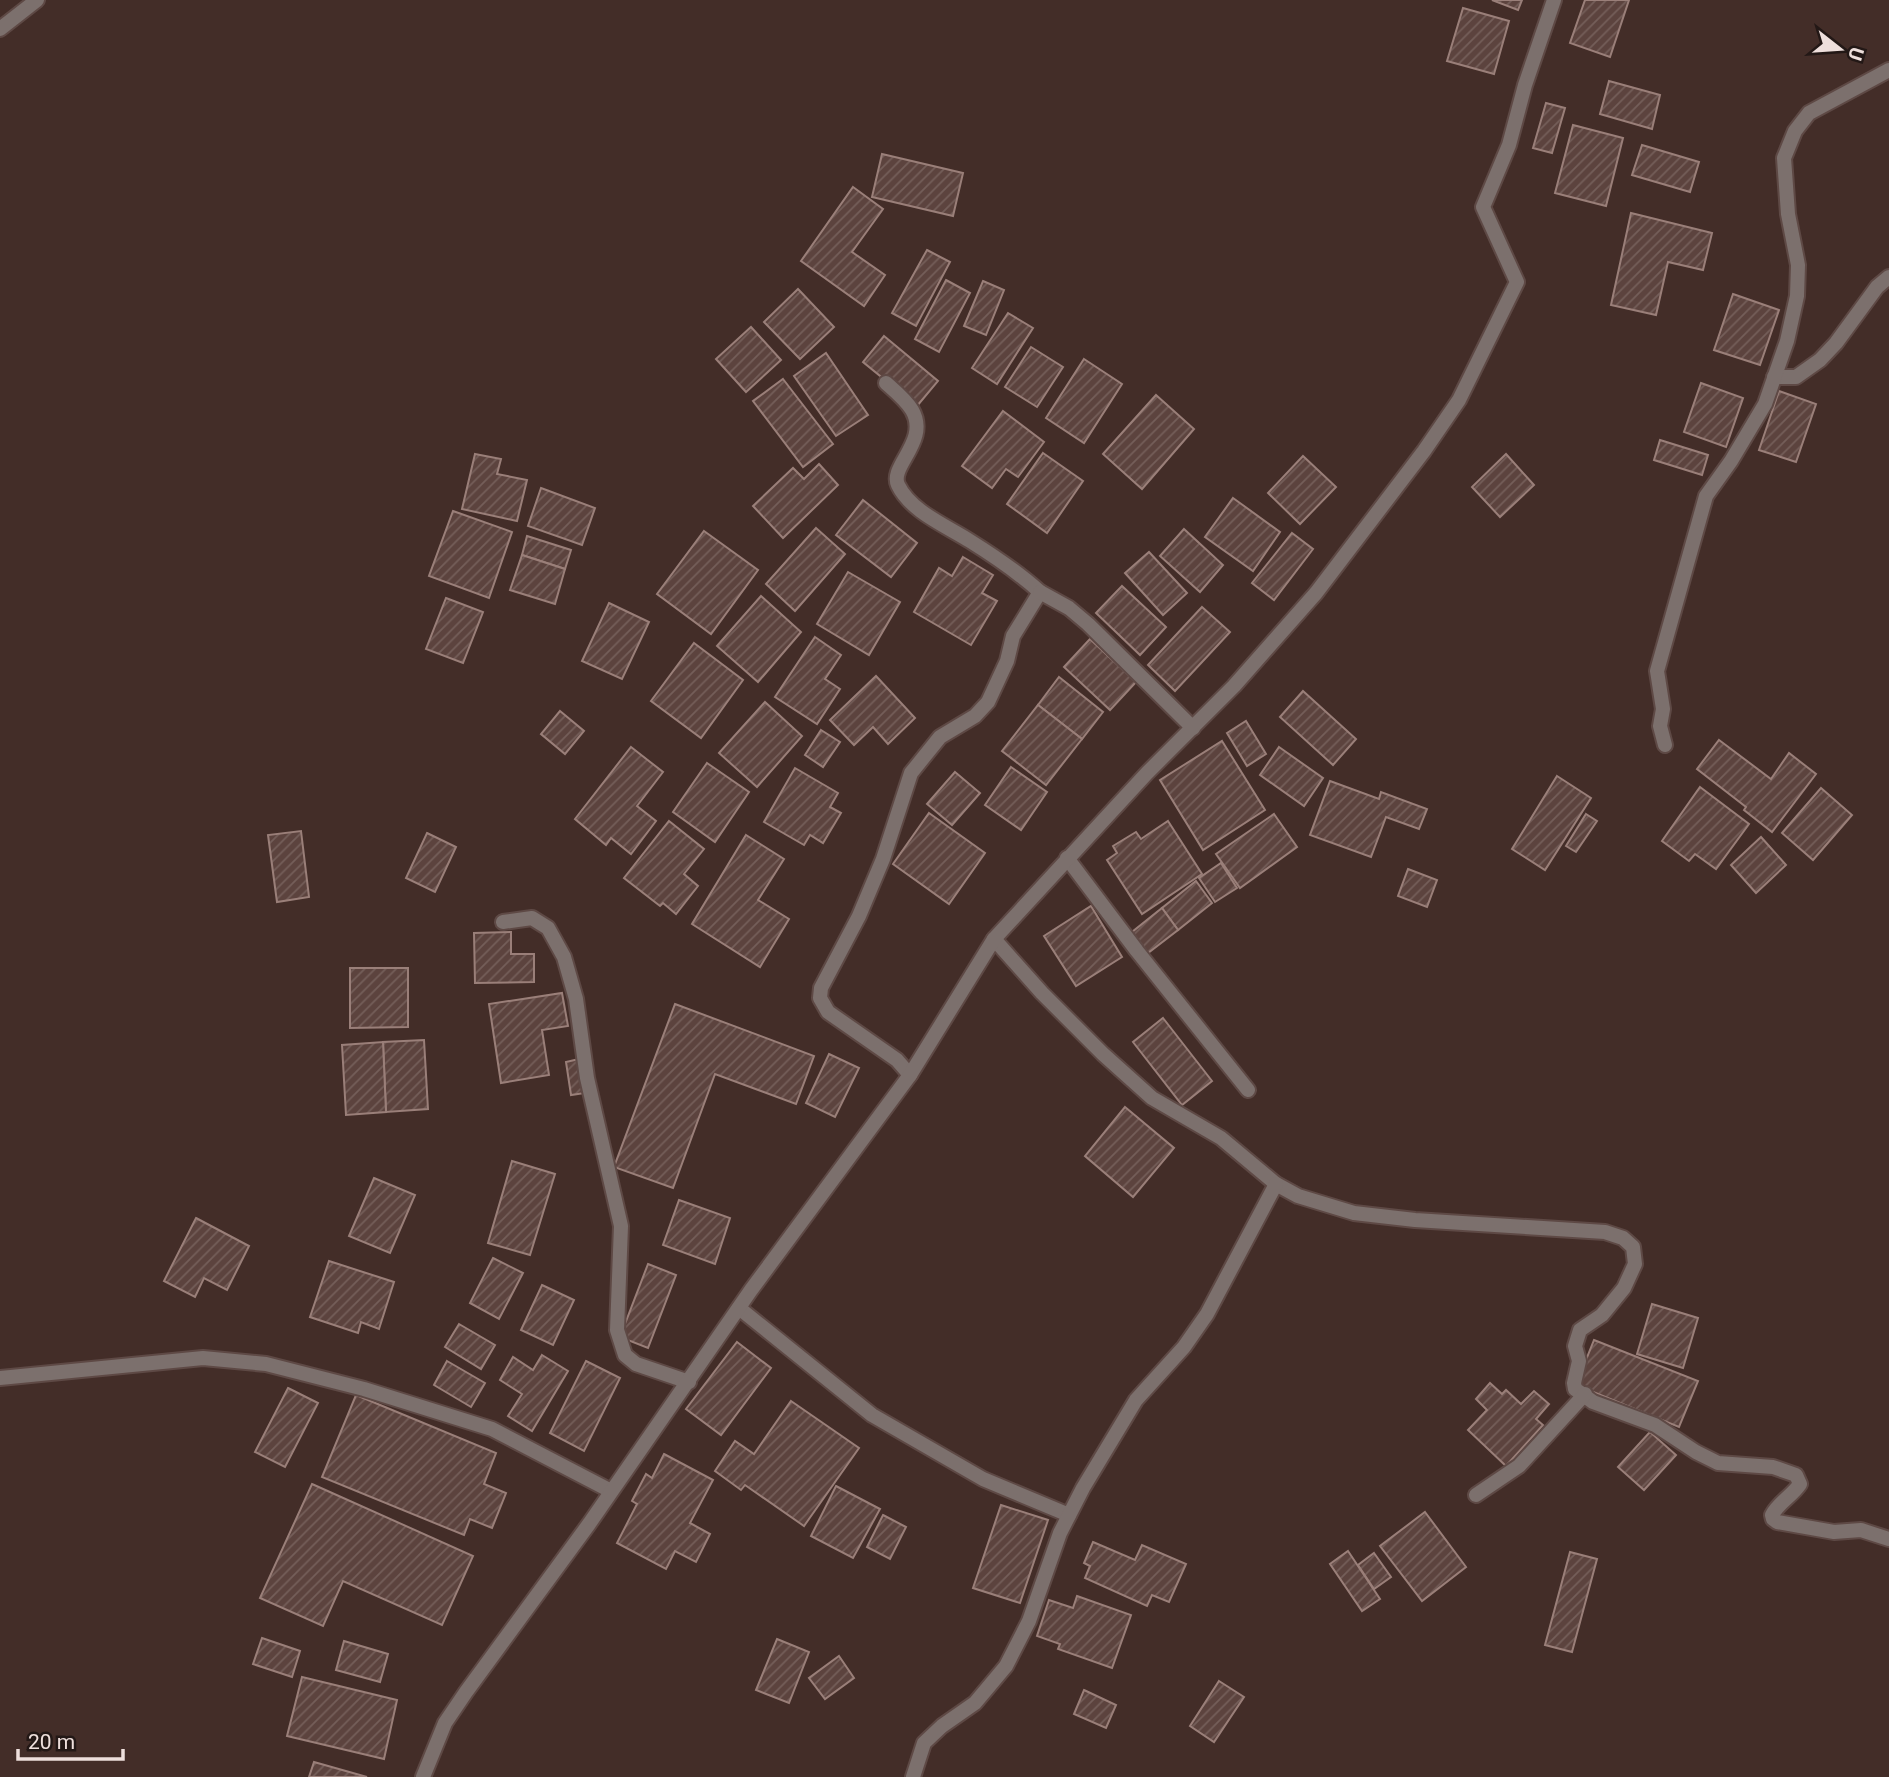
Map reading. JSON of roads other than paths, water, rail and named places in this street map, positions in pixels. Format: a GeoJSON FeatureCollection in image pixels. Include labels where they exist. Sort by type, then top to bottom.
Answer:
{"type":"FeatureCollection","features":[{"type":"Feature","properties":{"kind":"street"},"geometry":{"type":"LineString","coordinates":[[0,29],[37,0]]}},
{"type":"Feature","properties":{"kind":"street"},"geometry":{"type":"LineString","coordinates":[[423,1777],[446,1723],[459,1702],[689,1382],[739,1308],[911,1075],[994,939],[1147,773],[1193,729],[1277,639],[1316,593],[1452,410],[1517,282],[1483,207],[1509,145],[1525,85],[1554,0]]}},
{"type":"Feature","properties":{"kind":"street"},"geometry":{"type":"LineString","coordinates":[[1665,745],[1660,726],[1663,709],[1657,671],[1706,496],[1765,404],[1787,341],[1797,296],[1798,265],[1788,214],[1784,158],[1794,131],[1809,113],[1889,70]]}},
{"type":"Feature","properties":{"kind":"street"},"geometry":{"type":"LineString","coordinates":[[1774,377],[1796,377],[1820,360],[1877,288],[1889,277]]}},
{"type":"Feature","properties":{"kind":"street"},"geometry":{"type":"LineString","coordinates":[[886,383],[912,410],[917,422],[911,447],[897,472],[896,482],[904,495],[922,511],[971,542],[1040,592],[1069,608],[1193,729]]}},
{"type":"Feature","properties":{"kind":"street"},"geometry":{"type":"LineString","coordinates":[[911,1075],[897,1060],[828,1012],[820,998],[821,988],[859,916],[883,859],[911,773],[940,737],[975,716],[988,702],[1007,661],[1013,636],[1040,592]]}},
{"type":"Feature","properties":{"kind":"street"},"geometry":{"type":"LineString","coordinates":[[1067,858],[1248,1090]]}},
{"type":"Feature","properties":{"kind":"street"},"geometry":{"type":"LineString","coordinates":[[503,922],[532,918],[548,928],[564,957],[576,999],[587,1078],[621,1226],[617,1330],[625,1355],[636,1364],[689,1382]]}},
{"type":"Feature","properties":{"kind":"street"},"geometry":{"type":"LineString","coordinates":[[994,939],[1051,1002],[1152,1098],[1221,1138],[1276,1184],[1298,1196],[1354,1213],[1426,1221],[1605,1232],[1623,1238],[1633,1247],[1635,1256],[1631,1275],[1602,1315],[1580,1330],[1575,1346],[1579,1361],[1574,1383],[1576,1389],[1593,1402],[1655,1424],[1718,1464],[1773,1466],[1796,1475],[1800,1484],[1772,1515],[1777,1522],[1834,1532],[1861,1530],[1889,1539]]}},
{"type":"Feature","properties":{"kind":"street"},"geometry":{"type":"LineString","coordinates":[[913,1777],[924,1743],[942,1726],[975,1703],[1006,1666],[1029,1621],[1060,1532],[1069,1515],[1136,1400],[1184,1347],[1207,1314],[1276,1184]]}},
{"type":"Feature","properties":{"kind":"street"},"geometry":{"type":"LineString","coordinates":[[739,1308],[872,1415],[983,1479],[1069,1515]]}},
{"type":"Feature","properties":{"kind":"street"},"geometry":{"type":"LineString","coordinates":[[0,1378],[203,1358],[266,1364],[364,1389],[492,1429],[611,1491]]}},
{"type":"Feature","properties":{"kind":"street"},"geometry":{"type":"LineString","coordinates":[[1476,1495],[1520,1466],[1585,1394]]}}]}
